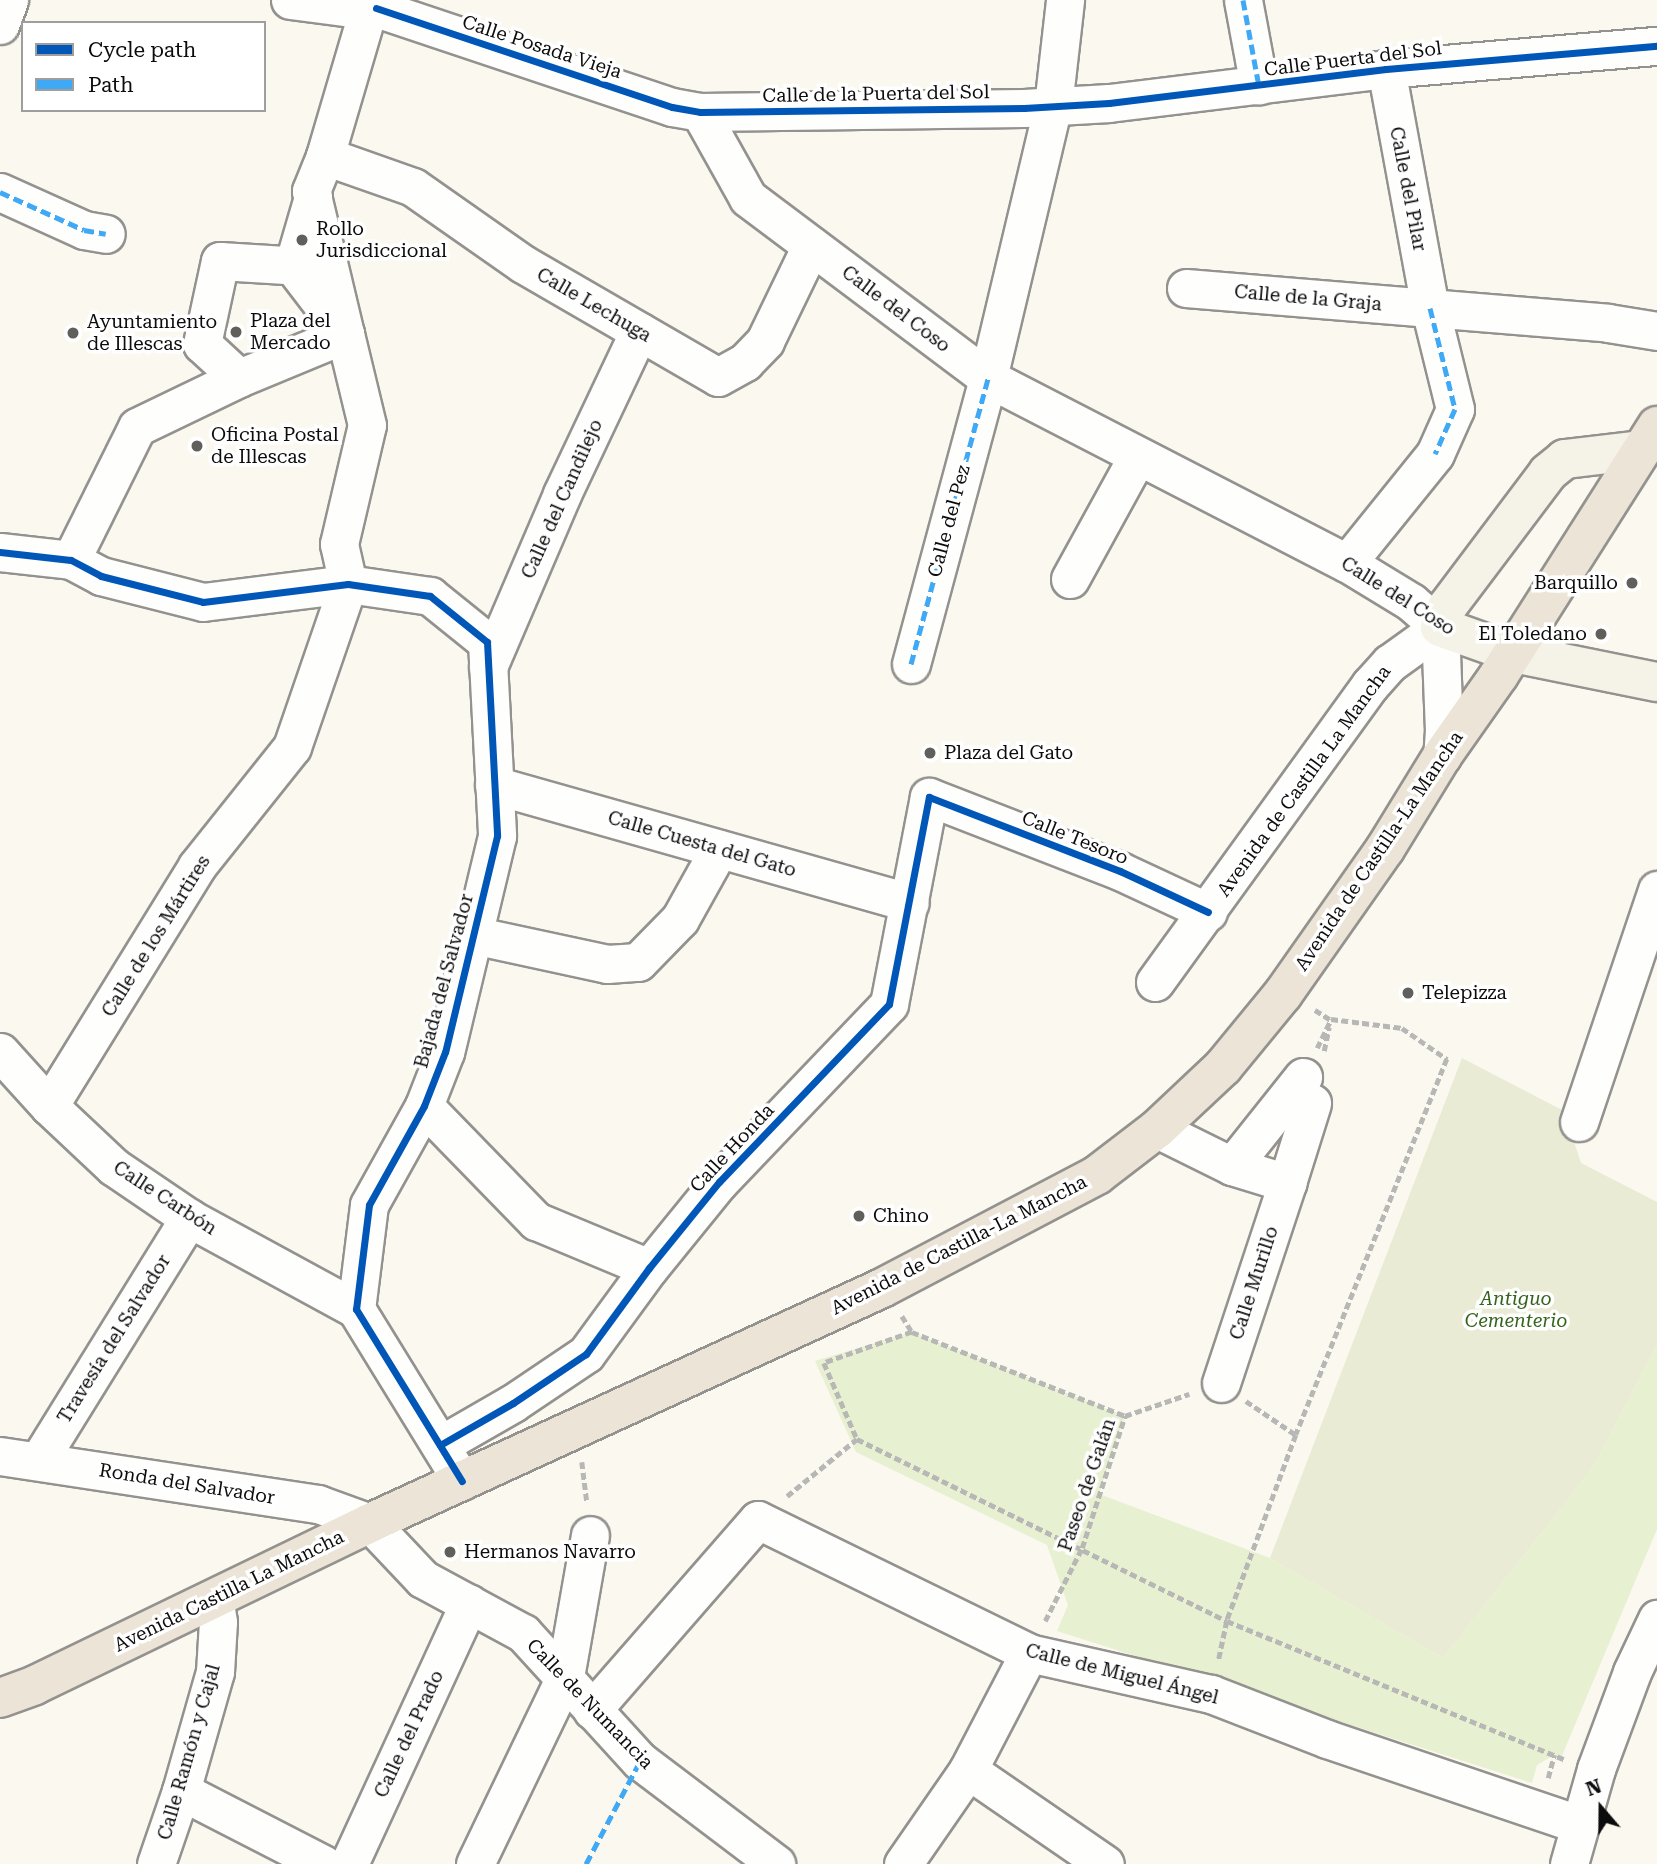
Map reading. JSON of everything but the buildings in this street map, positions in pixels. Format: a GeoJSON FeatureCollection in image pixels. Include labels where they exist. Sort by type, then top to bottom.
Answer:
{"type":"FeatureCollection","features":[{"type":"Feature","properties":{"kind":"main road","name":"Avenida de Castilla-La Mancha"},"geometry":{"type":"LineString","coordinates":[[425,1498],[882,1288],[1097,1175],[1157,1129],[1223,1067],[1283,994],[1385,849],[1442,756],[1513,653],[1649,438]]}},
{"type":"Feature","properties":{"kind":"main road","name":"Avenida Castilla La Mancha"},"geometry":{"type":"LineString","coordinates":[[0,1709],[17,1691],[425,1498]]}},
{"type":"Feature","properties":{"kind":"street"},"geometry":{"type":"LineString","coordinates":[[0,25],[9,0]]}},
{"type":"Feature","properties":{"kind":"street","name":"Calle Posada Vieja"},"geometry":{"type":"LineString","coordinates":[[290,0],[377,6],[672,107],[700,112]]}},
{"type":"Feature","properties":{"kind":"street","name":"Calle del Pez"},"geometry":{"type":"LineString","coordinates":[[911,664],[988,379],[1053,106],[1065,0]]}},
{"type":"Feature","properties":{"kind":"street"},"geometry":{"type":"LineString","coordinates":[[1243,0],[1259,86]]}},
{"type":"Feature","properties":{"kind":"street"},"geometry":{"type":"LineString","coordinates":[[348,584],[339,544],[367,425],[311,191],[377,6]]}},
{"type":"Feature","properties":{"kind":"street","name":"Calle Puerta del Sol"},"geometry":{"type":"LineString","coordinates":[[1053,106],[1109,103],[1386,69],[1657,46]]}},
{"type":"Feature","properties":{"kind":"street","name":"Calle del Pilar"},"geometry":{"type":"LineString","coordinates":[[1386,69],[1430,308]]}},
{"type":"Feature","properties":{"kind":"street","name":"Calle de la Puerta del Sol"},"geometry":{"type":"LineString","coordinates":[[700,112],[1053,106]]}},
{"type":"Feature","properties":{"kind":"street","name":"Calle del Coso"},"geometry":{"type":"LineString","coordinates":[[700,112],[748,198],[988,379],[1347,562],[1411,602],[1440,627],[1513,653],[1657,682]]}},
{"type":"Feature","properties":{"kind":"street","name":"Calle Lechuga"},"geometry":{"type":"LineString","coordinates":[[325,156],[413,187],[523,264],[718,377],[745,362],[765,341],[811,246]]}},
{"type":"Feature","properties":{"kind":"street"},"geometry":{"type":"LineString","coordinates":[[0,192],[84,230],[106,234]]}},
{"type":"Feature","properties":{"kind":"street"},"geometry":{"type":"LineString","coordinates":[[293,266],[313,197]]}},
{"type":"Feature","properties":{"kind":"street"},"geometry":{"type":"LineString","coordinates":[[239,378],[202,344],[220,261],[330,268]]}},
{"type":"Feature","properties":{"kind":"street"},"geometry":{"type":"LineString","coordinates":[[293,266],[345,334]]}},
{"type":"Feature","properties":{"kind":"street","name":"Calle de la Graja"},"geometry":{"type":"LineString","coordinates":[[1186,288],[1608,323],[1657,331]]}},
{"type":"Feature","properties":{"kind":"street"},"geometry":{"type":"LineString","coordinates":[[1347,562],[1435,454],[1455,409],[1430,308]]}},
{"type":"Feature","properties":{"kind":"street","name":"Calle del Candilejo"},"geometry":{"type":"LineString","coordinates":[[488,667],[562,494],[639,331]]}},
{"type":"Feature","properties":{"kind":"street"},"geometry":{"type":"LineString","coordinates":[[0,552],[71,560],[137,427],[239,378],[345,334]]}},
{"type":"Feature","properties":{"kind":"street"},"geometry":{"type":"LineString","coordinates":[[1442,756],[1444,730],[1440,627],[1447,607],[1548,473],[1565,459],[1649,438]]}},
{"type":"Feature","properties":{"kind":"street"},"geometry":{"type":"LineString","coordinates":[[1070,579],[1137,457]]}},
{"type":"Feature","properties":{"kind":"street","name":"Bajada del Salvador"},"geometry":{"type":"LineString","coordinates":[[71,560],[101,576],[203,602],[348,584],[430,596],[487,642],[497,836],[445,1052],[424,1106],[369,1205],[356,1309]]}},
{"type":"Feature","properties":{"kind":"street","name":"Calle de los Mártires"},"geometry":{"type":"LineString","coordinates":[[50,1106],[197,866],[292,747],[348,584]]}},
{"type":"Feature","properties":{"kind":"street","name":"Avenida de Castilla La Mancha"},"geometry":{"type":"LineString","coordinates":[[1155,982],[1370,685],[1390,663],[1440,627]]}},
{"type":"Feature","properties":{"kind":"street","name":"Calle Cuesta del Gato"},"geometry":{"type":"LineString","coordinates":[[494,785],[910,904]]}},
{"type":"Feature","properties":{"kind":"street","name":"Calle Tesoro"},"geometry":{"type":"LineString","coordinates":[[929,797],[1120,872],[1208,912]]}},
{"type":"Feature","properties":{"kind":"street","name":"Calle Honda"},"geometry":{"type":"LineString","coordinates":[[440,1445],[513,1403],[586,1354],[649,1268],[719,1182],[889,1004],[929,797]]}},
{"type":"Feature","properties":{"kind":"street"},"geometry":{"type":"LineString","coordinates":[[473,935],[607,964],[638,962],[680,919],[719,849]]}},
{"type":"Feature","properties":{"kind":"street"},"geometry":{"type":"LineString","coordinates":[[1579,1122],[1657,890]]}},
{"type":"Feature","properties":{"kind":"street","name":"Calle Carbón"},"geometry":{"type":"LineString","coordinates":[[0,1052],[50,1106],[114,1167],[189,1218],[356,1309]]}},
{"type":"Feature","properties":{"kind":"street"},"geometry":{"type":"LineString","coordinates":[[1232,1166],[1307,1090]]}},
{"type":"Feature","properties":{"kind":"street","name":"Calle Murillo"},"geometry":{"type":"LineString","coordinates":[[1221,1383],[1287,1183],[1307,1090]]}},
{"type":"Feature","properties":{"kind":"street"},"geometry":{"type":"LineString","coordinates":[[424,1106],[536,1221],[649,1268]]}},
{"type":"Feature","properties":{"kind":"street"},"geometry":{"type":"LineString","coordinates":[[1157,1129],[1232,1166],[1287,1183]]}},
{"type":"Feature","properties":{"kind":"street","name":"Travesía del Salvador"},"geometry":{"type":"LineString","coordinates":[[39,1460],[189,1218]]}},
{"type":"Feature","properties":{"kind":"street"},"geometry":{"type":"LineString","coordinates":[[356,1309],[462,1481]]}},
{"type":"Feature","properties":{"kind":"street","name":"Ronda del Salvador"},"geometry":{"type":"LineString","coordinates":[[0,1456],[318,1504],[370,1523]]}},
{"type":"Feature","properties":{"kind":"street"},"geometry":{"type":"LineString","coordinates":[[592,1710],[758,1520]]}},
{"type":"Feature","properties":{"kind":"street","name":"Calle de Miguel Ángel"},"geometry":{"type":"LineString","coordinates":[[758,1520],[1029,1653],[1211,1694],[1327,1739],[1579,1851]]}},
{"type":"Feature","properties":{"kind":"street","name":"Calle de Numancia"},"geometry":{"type":"LineString","coordinates":[[370,1523],[423,1578],[523,1633],[640,1761],[776,1864]]}},
{"type":"Feature","properties":{"kind":"street"},"geometry":{"type":"LineString","coordinates":[[475,1864],[565,1676],[590,1535]]}},
{"type":"Feature","properties":{"kind":"street","name":"Calle Ramón y Cajal"},"geometry":{"type":"LineString","coordinates":[[156,1864],[181,1791],[215,1672],[218,1622],[214,1598]]}},
{"type":"Feature","properties":{"kind":"street","name":"Calle del Prado"},"geometry":{"type":"LineString","coordinates":[[349,1864],[468,1604]]}},
{"type":"Feature","properties":{"kind":"street"},"geometry":{"type":"LineString","coordinates":[[1579,1851],[1596,1769],[1632,1672],[1657,1619]]}},
{"type":"Feature","properties":{"kind":"street"},"geometry":{"type":"LineString","coordinates":[[903,1864],[968,1770],[1029,1653]]}},
{"type":"Feature","properties":{"kind":"street"},"geometry":{"type":"LineString","coordinates":[[968,1770],[1105,1864]]}},
{"type":"Feature","properties":{"kind":"street"},"geometry":{"type":"LineString","coordinates":[[181,1791],[323,1864]]}},
{"type":"Feature","properties":{"kind":"path"},"geometry":{"type":"LineString","coordinates":[[1211,1694],[1227,1621],[1296,1435],[1447,1059],[1402,1028],[1331,1019],[1283,994]]}},
{"type":"Feature","properties":{"kind":"path"},"geometry":{"type":"LineString","coordinates":[[1307,1090],[1331,1019]]}},
{"type":"Feature","properties":{"kind":"path"},"geometry":{"type":"LineString","coordinates":[[1307,1090],[1331,1019]]}},
{"type":"Feature","properties":{"kind":"path"},"geometry":{"type":"LineString","coordinates":[[882,1288],[912,1332],[1125,1416]]}},
{"type":"Feature","properties":{"kind":"path"},"geometry":{"type":"LineString","coordinates":[[912,1332],[824,1363],[857,1439],[1227,1621],[1554,1755],[1596,1769]]}},
{"type":"Feature","properties":{"kind":"path"},"geometry":{"type":"LineString","coordinates":[[1221,1383],[1296,1435]]}},
{"type":"Feature","properties":{"kind":"path"},"geometry":{"type":"LineString","coordinates":[[579,1426],[590,1535]]}},
{"type":"Feature","properties":{"kind":"path"},"geometry":{"type":"LineString","coordinates":[[758,1520],[857,1439]]}},
{"type":"Feature","properties":{"kind":"green space","name":"Antiguo Cementerio"},"geometry":{"type":"Polygon","coordinates":[[[1462,1058],[1564,1111],[1581,1163],[1657,1202],[1657,1344],[1594,1466],[1443,1658],[1270,1558],[1462,1058]]]}},
{"type":"Feature","properties":{"kind":"green space"},"geometry":{"type":"Polygon","coordinates":[[[912,1332],[1125,1416],[1099,1494],[1270,1558],[1443,1658],[1594,1466],[1657,1344],[1657,1529],[1561,1758],[1554,1755],[1537,1765],[1532,1783],[1057,1631],[1068,1605],[1047,1545],[856,1452],[815,1361],[912,1332]]]}},
{"type":"Feature","properties":{"kind":"marked path"},"geometry":{"type":"LineString","coordinates":[[1243,0],[1259,86]]}},
{"type":"Feature","properties":{"kind":"marked path"},"geometry":{"type":"LineString","coordinates":[[0,192],[84,230],[106,234]]}},
{"type":"Feature","properties":{"kind":"marked path"},"geometry":{"type":"LineString","coordinates":[[1430,308],[1455,409],[1435,454]]}},
{"type":"Feature","properties":{"kind":"marked path"},"geometry":{"type":"LineString","coordinates":[[911,664],[988,378]]}},
{"type":"Feature","properties":{"kind":"marked path"},"geometry":{"type":"LineString","coordinates":[[586,1864],[640,1761]]}},
{"type":"Feature","properties":{"kind":"cycle path"},"geometry":{"type":"LineString","coordinates":[[376,8],[672,107],[700,112],[1024,108],[1109,103],[1386,69],[1657,46]]}},
{"type":"Feature","properties":{"kind":"cycle path"},"geometry":{"type":"LineString","coordinates":[[0,552],[71,560],[101,576],[203,602],[348,584],[430,596],[487,642],[497,836],[445,1052],[424,1106],[369,1205],[356,1309],[462,1481]]}},
{"type":"Feature","properties":{"kind":"cycle path"},"geometry":{"type":"LineString","coordinates":[[440,1445],[513,1403],[586,1354],[649,1268],[719,1182],[889,1004],[929,797],[1120,871],[1208,912]]}},
{"type":"Feature","properties":{"kind":"place","name":"Rollo Jurisdiccional"},"geometry":{"type":"Point","coordinates":[302,240]}},
{"type":"Feature","properties":{"kind":"place","name":"Plaza del Mercado"},"geometry":{"type":"Point","coordinates":[236,332]}},
{"type":"Feature","properties":{"kind":"place","name":"Ayuntamiento de Illescas"},"geometry":{"type":"Point","coordinates":[73,333]}},
{"type":"Feature","properties":{"kind":"place","name":"Oficina Postal de Illescas"},"geometry":{"type":"Point","coordinates":[197,446]}},
{"type":"Feature","properties":{"kind":"place","name":"Barquillo"},"geometry":{"type":"Point","coordinates":[1632,583]}},
{"type":"Feature","properties":{"kind":"place","name":"El Toledano"},"geometry":{"type":"Point","coordinates":[1601,634]}},
{"type":"Feature","properties":{"kind":"place","name":"Plaza del Gato"},"geometry":{"type":"Point","coordinates":[930,753]}},
{"type":"Feature","properties":{"kind":"place","name":"Telepizza"},"geometry":{"type":"Point","coordinates":[1408,993]}},
{"type":"Feature","properties":{"kind":"place","name":"Chino"},"geometry":{"type":"Point","coordinates":[859,1216]}},
{"type":"Feature","properties":{"kind":"place","name":"Hermanos Navarro"},"geometry":{"type":"Point","coordinates":[450,1552]}}]}
